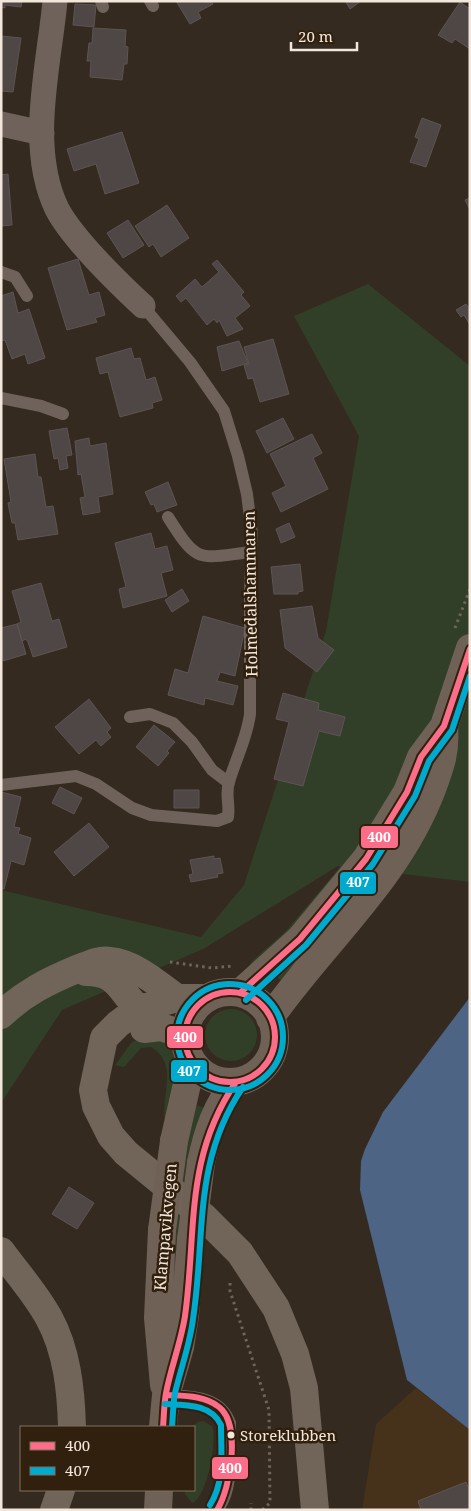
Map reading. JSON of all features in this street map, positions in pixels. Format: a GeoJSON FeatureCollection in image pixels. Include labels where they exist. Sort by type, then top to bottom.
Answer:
{"type":"FeatureCollection","features":[{"type":"Feature","properties":{"kind":"main road"},"geometry":{"type":"LineString","coordinates":[[270,1018],[286,994],[367,900],[410,837],[427,802],[442,762],[446,746],[444,726],[461,641]]}},
{"type":"Feature","properties":{"kind":"main road"},"geometry":{"type":"LineString","coordinates":[[240,993],[300,939],[354,875],[407,792],[422,757],[444,726]]}},
{"type":"Feature","properties":{"kind":"main road"},"geometry":{"type":"LineString","coordinates":[[223,993],[240,993],[252,998],[262,1006],[270,1018],[274,1038],[269,1058],[255,1074],[236,1082],[211,1078],[200,1071],[192,1062],[186,1049],[173,1031],[207,998],[223,993]]}},
{"type":"Feature","properties":{"kind":"main road","name":"Klampavikvegen"},"geometry":{"type":"LineString","coordinates":[[166,1395],[158,1318],[162,1230],[174,1141],[192,1062]]}},
{"type":"Feature","properties":{"kind":"main road","name":"Klampavikvegen"},"geometry":{"type":"LineString","coordinates":[[163,1426],[166,1395],[180,1347],[200,1164],[208,1132],[225,1094],[236,1082]]}},
{"type":"Feature","properties":{"kind":"main road"},"geometry":{"type":"LineString","coordinates":[[158,1510],[159,1491]]}},
{"type":"Feature","properties":{"kind":"street","name":"Holmedalshammaren"},"geometry":{"type":"LineString","coordinates":[[55,1],[42,133],[47,177],[57,208],[64,220],[97,259],[143,306]]}},
{"type":"Feature","properties":{"kind":"street"},"geometry":{"type":"LineString","coordinates":[[1,124],[42,133]]}},
{"type":"Feature","properties":{"kind":"street"},"geometry":{"type":"LineString","coordinates":[[1,1015],[27,993],[46,982],[98,961],[111,961],[132,968],[177,998]]}},
{"type":"Feature","properties":{"kind":"street"},"geometry":{"type":"LineString","coordinates":[[70,972],[95,972],[118,982],[138,1009],[173,1031]]}},
{"type":"Feature","properties":{"kind":"street"},"geometry":{"type":"LineString","coordinates":[[207,998],[177,998],[138,1009],[118,1024],[104,1038],[93,1090],[96,1106],[111,1136],[126,1153],[223,1234],[258,1278],[276,1308],[295,1354],[304,1388],[315,1510]]}},
{"type":"Feature","properties":{"kind":"street"},"geometry":{"type":"LineString","coordinates":[[96,1070],[112,1044],[136,1029],[173,1031]]}},
{"type":"Feature","properties":{"kind":"street"},"geometry":{"type":"LineString","coordinates":[[1,1251],[37,1300],[57,1336],[69,1381],[72,1426]]}},
{"type":"Feature","properties":{"kind":"street"},"geometry":{"type":"LineString","coordinates":[[54,1510],[61,1491]]}},
{"type":"Feature","properties":{"kind":"lane"},"geometry":{"type":"LineString","coordinates":[[1,272],[15,277],[27,296]]}},
{"type":"Feature","properties":{"kind":"lane","name":"Holmedalshammaren"},"geometry":{"type":"LineString","coordinates":[[1,785],[76,776],[96,784],[132,808],[151,815],[218,821],[228,817],[230,807],[226,796],[248,733],[250,714],[252,534],[247,494],[224,411],[190,362],[143,306]]}},
{"type":"Feature","properties":{"kind":"lane"},"geometry":{"type":"LineString","coordinates":[[1,398],[41,406],[63,414]]}},
{"type":"Feature","properties":{"kind":"lane"},"geometry":{"type":"LineString","coordinates":[[168,518],[182,540],[197,555],[207,557],[251,552]]}},
{"type":"Feature","properties":{"kind":"lane"},"geometry":{"type":"LineString","coordinates":[[130,717],[150,714],[173,723],[192,742],[212,770],[229,783]]}},
{"type":"Feature","properties":{"kind":"lane"},"geometry":{"type":"LineString","coordinates":[[166,1395],[206,1399],[219,1404],[227,1414],[230,1423],[228,1490],[218,1510]]}},
{"type":"Feature","properties":{"kind":"path"},"geometry":{"type":"LineString","coordinates":[[461,641],[470,589]]}},
{"type":"Feature","properties":{"kind":"path"},"geometry":{"type":"LineString","coordinates":[[164,961],[212,968],[240,965]]}},
{"type":"Feature","properties":{"kind":"path"},"geometry":{"type":"LineString","coordinates":[[251,1503],[251,1510]]}},
{"type":"Feature","properties":{"kind":"shaded area"},"geometry":{"type":"Polygon","coordinates":[[[416,1388],[470,1430],[470,1510],[362,1510],[376,1424],[416,1388]]]}},
{"type":"Feature","properties":{"kind":"green space"},"geometry":{"type":"Polygon","coordinates":[[[368,284],[470,366],[470,882],[378,871],[284,983],[275,975],[307,918],[246,970],[253,960],[285,932],[340,867],[338,866],[203,949],[62,1010],[1,1103],[1,890],[201,937],[244,885],[326,631],[359,436],[294,316],[368,284]]]}},
{"type":"Feature","properties":{"kind":"green space"},"geometry":{"type":"Polygon","coordinates":[[[231,1009],[241,1011],[249,1017],[255,1025],[257,1035],[255,1045],[249,1053],[241,1059],[231,1061],[221,1059],[213,1053],[207,1045],[205,1035],[207,1025],[213,1017],[221,1011],[231,1009]]]}},
{"type":"Feature","properties":{"kind":"green space"},"geometry":{"type":"Polygon","coordinates":[[[143,1038],[166,1043],[173,1050],[177,1060],[178,1070],[175,1093],[165,1123],[167,1071],[165,1062],[160,1054],[151,1047],[141,1048],[124,1067],[115,1065],[132,1042],[143,1038]]]}},
{"type":"Feature","properties":{"kind":"green space"},"geometry":{"type":"Polygon","coordinates":[[[194,1105],[206,1108],[181,1270],[168,1319],[174,1198],[194,1105]]]}},
{"type":"Feature","properties":{"kind":"green space"},"geometry":{"type":"Polygon","coordinates":[[[203,1421],[212,1426],[214,1442],[207,1480],[197,1499],[192,1503],[185,1494],[185,1491],[195,1491],[195,1426],[192,1426],[203,1421]]]}},
{"type":"Feature","properties":{"kind":"water"},"geometry":{"type":"Polygon","coordinates":[[[470,997],[470,1430],[407,1380],[360,1190],[361,1161],[383,1112],[470,997]]]}},
{"type":"Feature","properties":{"kind":"building"},"geometry":{"type":"Polygon","coordinates":[[[1,1],[22,1],[21,7],[5,5],[5,8],[1,7],[1,1]]]}},
{"type":"Feature","properties":{"kind":"building"},"geometry":{"type":"Polygon","coordinates":[[[176,1],[211,1],[213,4],[198,12],[201,18],[190,24],[176,1]]]}},
{"type":"Feature","properties":{"kind":"building"},"geometry":{"type":"Polygon","coordinates":[[[345,1],[361,1],[350,9],[345,1]]]}},
{"type":"Feature","properties":{"kind":"building"},"geometry":{"type":"Polygon","coordinates":[[[460,2],[470,9],[470,49],[455,39],[452,43],[438,35],[460,2]]]}},
{"type":"Feature","properties":{"kind":"building"},"geometry":{"type":"Polygon","coordinates":[[[75,4],[96,5],[94,27],[73,25],[75,4]]]}},
{"type":"Feature","properties":{"kind":"building"},"geometry":{"type":"Polygon","coordinates":[[[93,28],[126,30],[127,64],[124,64],[122,80],[90,77],[91,61],[87,61],[89,43],[92,43],[93,28]]]}},
{"type":"Feature","properties":{"kind":"building"},"geometry":{"type":"Polygon","coordinates":[[[1,36],[21,38],[13,92],[1,91],[1,36]]]}},
{"type":"Feature","properties":{"kind":"building"},"geometry":{"type":"Polygon","coordinates":[[[422,118],[441,125],[426,167],[410,162],[419,139],[415,137],[422,118]]]}},
{"type":"Feature","properties":{"kind":"building"},"geometry":{"type":"Polygon","coordinates":[[[122,132],[139,183],[105,194],[96,164],[74,171],[67,149],[122,132]]]}},
{"type":"Feature","properties":{"kind":"building"},"geometry":{"type":"Polygon","coordinates":[[[8,174],[12,225],[1,226],[1,175],[8,174]]]}},
{"type":"Feature","properties":{"kind":"building"},"geometry":{"type":"Polygon","coordinates":[[[470,198],[470,210],[465,200],[470,198]]]}},
{"type":"Feature","properties":{"kind":"building"},"geometry":{"type":"Polygon","coordinates":[[[167,205],[189,238],[161,257],[153,244],[149,247],[135,226],[167,205]]]}},
{"type":"Feature","properties":{"kind":"building"},"geometry":{"type":"Polygon","coordinates":[[[128,220],[144,245],[123,258],[107,233],[128,220]]]}},
{"type":"Feature","properties":{"kind":"building"},"geometry":{"type":"Polygon","coordinates":[[[78,259],[89,295],[99,292],[105,315],[95,318],[97,322],[67,330],[48,268],[78,259]]]}},
{"type":"Feature","properties":{"kind":"building"},"geometry":{"type":"Polygon","coordinates":[[[217,260],[244,292],[241,295],[250,306],[235,318],[243,329],[227,336],[219,320],[217,323],[214,319],[207,325],[186,298],[181,302],[176,296],[195,279],[202,287],[219,272],[212,264],[217,260]]]}},
{"type":"Feature","properties":{"kind":"building"},"geometry":{"type":"Polygon","coordinates":[[[13,292],[18,313],[29,309],[45,358],[28,364],[25,354],[12,359],[5,340],[1,341],[1,296],[13,292]]]}},
{"type":"Feature","properties":{"kind":"building"},"geometry":{"type":"Polygon","coordinates":[[[466,304],[470,309],[470,325],[464,315],[461,317],[456,310],[466,304]]]}},
{"type":"Feature","properties":{"kind":"building"},"geometry":{"type":"Polygon","coordinates":[[[273,339],[289,394],[260,402],[253,378],[248,379],[244,365],[249,364],[244,347],[273,339]]]}},
{"type":"Feature","properties":{"kind":"building"},"geometry":{"type":"Polygon","coordinates":[[[239,341],[248,363],[222,371],[217,347],[239,341]]]}},
{"type":"Feature","properties":{"kind":"building"},"geometry":{"type":"Polygon","coordinates":[[[131,348],[134,359],[140,358],[146,380],[155,377],[162,400],[152,403],[153,408],[120,417],[108,372],[100,374],[96,358],[131,348]]]}},
{"type":"Feature","properties":{"kind":"building"},"geometry":{"type":"Polygon","coordinates":[[[283,418],[294,439],[267,453],[256,431],[283,418]]]}},
{"type":"Feature","properties":{"kind":"building"},"geometry":{"type":"Polygon","coordinates":[[[67,428],[72,455],[66,456],[68,468],[60,470],[58,458],[54,459],[49,431],[67,428]]]}},
{"type":"Feature","properties":{"kind":"building"},"geometry":{"type":"Polygon","coordinates":[[[312,434],[322,453],[313,458],[328,489],[281,512],[272,493],[286,486],[270,454],[312,434]]]}},
{"type":"Feature","properties":{"kind":"building"},"geometry":{"type":"Polygon","coordinates":[[[89,438],[90,446],[106,443],[113,494],[98,497],[100,512],[83,515],[80,498],[85,497],[81,474],[78,475],[75,441],[89,438]]]}},
{"type":"Feature","properties":{"kind":"building"},"geometry":{"type":"Polygon","coordinates":[[[35,454],[38,477],[41,477],[46,507],[53,506],[58,534],[18,540],[15,523],[12,523],[8,503],[11,502],[4,459],[35,454]]]}},
{"type":"Feature","properties":{"kind":"building"},"geometry":{"type":"Polygon","coordinates":[[[168,482],[177,505],[157,512],[154,504],[151,505],[145,492],[168,482]]]}},
{"type":"Feature","properties":{"kind":"building"},"geometry":{"type":"Polygon","coordinates":[[[289,523],[295,537],[281,543],[276,529],[289,523]]]}},
{"type":"Feature","properties":{"kind":"building"},"geometry":{"type":"Polygon","coordinates":[[[151,533],[155,549],[167,546],[173,570],[161,573],[167,596],[123,608],[119,589],[126,587],[115,543],[151,533]]]}},
{"type":"Feature","properties":{"kind":"building"},"geometry":{"type":"Polygon","coordinates":[[[300,564],[303,591],[298,592],[298,594],[274,594],[271,567],[300,564]]]}},
{"type":"Feature","properties":{"kind":"building"},"geometry":{"type":"Polygon","coordinates":[[[41,583],[52,621],[59,619],[67,647],[33,657],[26,639],[22,641],[17,624],[21,622],[12,591],[41,583]]]}},
{"type":"Feature","properties":{"kind":"building"},"geometry":{"type":"Polygon","coordinates":[[[182,589],[189,601],[172,612],[165,600],[182,589]]]}},
{"type":"Feature","properties":{"kind":"building"},"geometry":{"type":"Polygon","coordinates":[[[312,606],[318,638],[334,650],[317,672],[285,648],[280,610],[312,606]]]}},
{"type":"Feature","properties":{"kind":"building"},"geometry":{"type":"Polygon","coordinates":[[[203,616],[245,628],[235,676],[220,672],[217,681],[238,686],[233,705],[205,698],[204,705],[168,695],[175,669],[188,673],[203,616]]]}},
{"type":"Feature","properties":{"kind":"building"},"geometry":{"type":"Polygon","coordinates":[[[17,624],[26,654],[3,661],[1,628],[17,624]]]}},
{"type":"Feature","properties":{"kind":"building"},"geometry":{"type":"Polygon","coordinates":[[[283,693],[319,703],[318,710],[345,717],[340,736],[319,731],[303,786],[274,779],[289,722],[276,719],[283,693]]]}},
{"type":"Feature","properties":{"kind":"building"},"geometry":{"type":"Polygon","coordinates":[[[89,699],[111,728],[107,732],[111,737],[101,746],[96,740],[79,754],[55,727],[89,699]]]}},
{"type":"Feature","properties":{"kind":"building"},"geometry":{"type":"Polygon","coordinates":[[[154,725],[175,742],[158,766],[136,747],[154,725]]]}},
{"type":"Feature","properties":{"kind":"building"},"geometry":{"type":"Polygon","coordinates":[[[60,787],[82,798],[74,814],[52,803],[60,787]]]}},
{"type":"Feature","properties":{"kind":"building"},"geometry":{"type":"Polygon","coordinates":[[[174,790],[199,790],[199,808],[174,808],[174,790]]]}},
{"type":"Feature","properties":{"kind":"building"},"geometry":{"type":"Polygon","coordinates":[[[1,792],[21,797],[14,827],[20,828],[18,834],[31,838],[24,865],[11,861],[4,889],[1,889],[1,792]]]}},
{"type":"Feature","properties":{"kind":"building"},"geometry":{"type":"Polygon","coordinates":[[[89,823],[109,847],[74,876],[54,852],[89,823]]]}},
{"type":"Feature","properties":{"kind":"building"},"geometry":{"type":"Polygon","coordinates":[[[214,856],[214,859],[220,858],[223,873],[217,874],[218,877],[191,882],[189,875],[193,874],[190,860],[214,856]]]}},
{"type":"Feature","properties":{"kind":"building"},"geometry":{"type":"Polygon","coordinates":[[[69,1187],[94,1203],[77,1229],[52,1214],[69,1187]]]}},
{"type":"Feature","properties":{"kind":"building"},"geometry":{"type":"Polygon","coordinates":[[[466,1482],[470,1491],[470,1510],[421,1510],[418,1501],[466,1482]]]}},
{"type":"Feature","properties":{"kind":"transit line","name":"400"},"geometry":{"type":"LineString","coordinates":[[240,993],[300,939],[366,859],[407,792],[421,757],[444,726],[470,649]]}},
{"type":"Feature","properties":{"kind":"transit line","name":"407"},"geometry":{"type":"LineString","coordinates":[[246,1000],[306,945],[373,864],[415,796],[429,761],[452,730],[470,676]]}},
{"type":"Feature","properties":{"kind":"transit line","name":"407"},"geometry":{"type":"LineString","coordinates":[[230,984],[250,988],[268,999],[279,1017],[283,1037],[279,1057],[268,1075],[250,1086],[230,1090],[210,1086],[192,1075],[181,1057],[177,1037],[181,1017],[192,999],[210,988],[230,984]]}},
{"type":"Feature","properties":{"kind":"transit line","name":"400"},"geometry":{"type":"LineString","coordinates":[[230,992],[247,996],[262,1005],[271,1020],[275,1037],[271,1054],[262,1069],[247,1078],[230,1082],[213,1078],[198,1069],[189,1054],[185,1037],[189,1020],[198,1005],[213,996],[230,992]]}},
{"type":"Feature","properties":{"kind":"transit line","name":"400"},"geometry":{"type":"LineString","coordinates":[[163,1426],[166,1393],[185,1316],[195,1195],[200,1167],[219,1110],[236,1082]]}},
{"type":"Feature","properties":{"kind":"transit line","name":"407"},"geometry":{"type":"LineString","coordinates":[[172,1426],[175,1393],[192,1328],[208,1171],[227,1115],[243,1087]]}},
{"type":"Feature","properties":{"kind":"transit line","name":"400"},"geometry":{"type":"LineString","coordinates":[[166,1395],[207,1400],[219,1407],[226,1415],[230,1427],[232,1457],[226,1487],[217,1510]]}},
{"type":"Feature","properties":{"kind":"transit line","name":"407"},"geometry":{"type":"LineString","coordinates":[[165,1404],[204,1409],[217,1418],[221,1425],[220,1477],[215,1496],[210,1505]]}},
{"type":"Feature","properties":{"kind":"place","name":"Storeklubben"},"geometry":{"type":"Point","coordinates":[231,1435]}}]}
